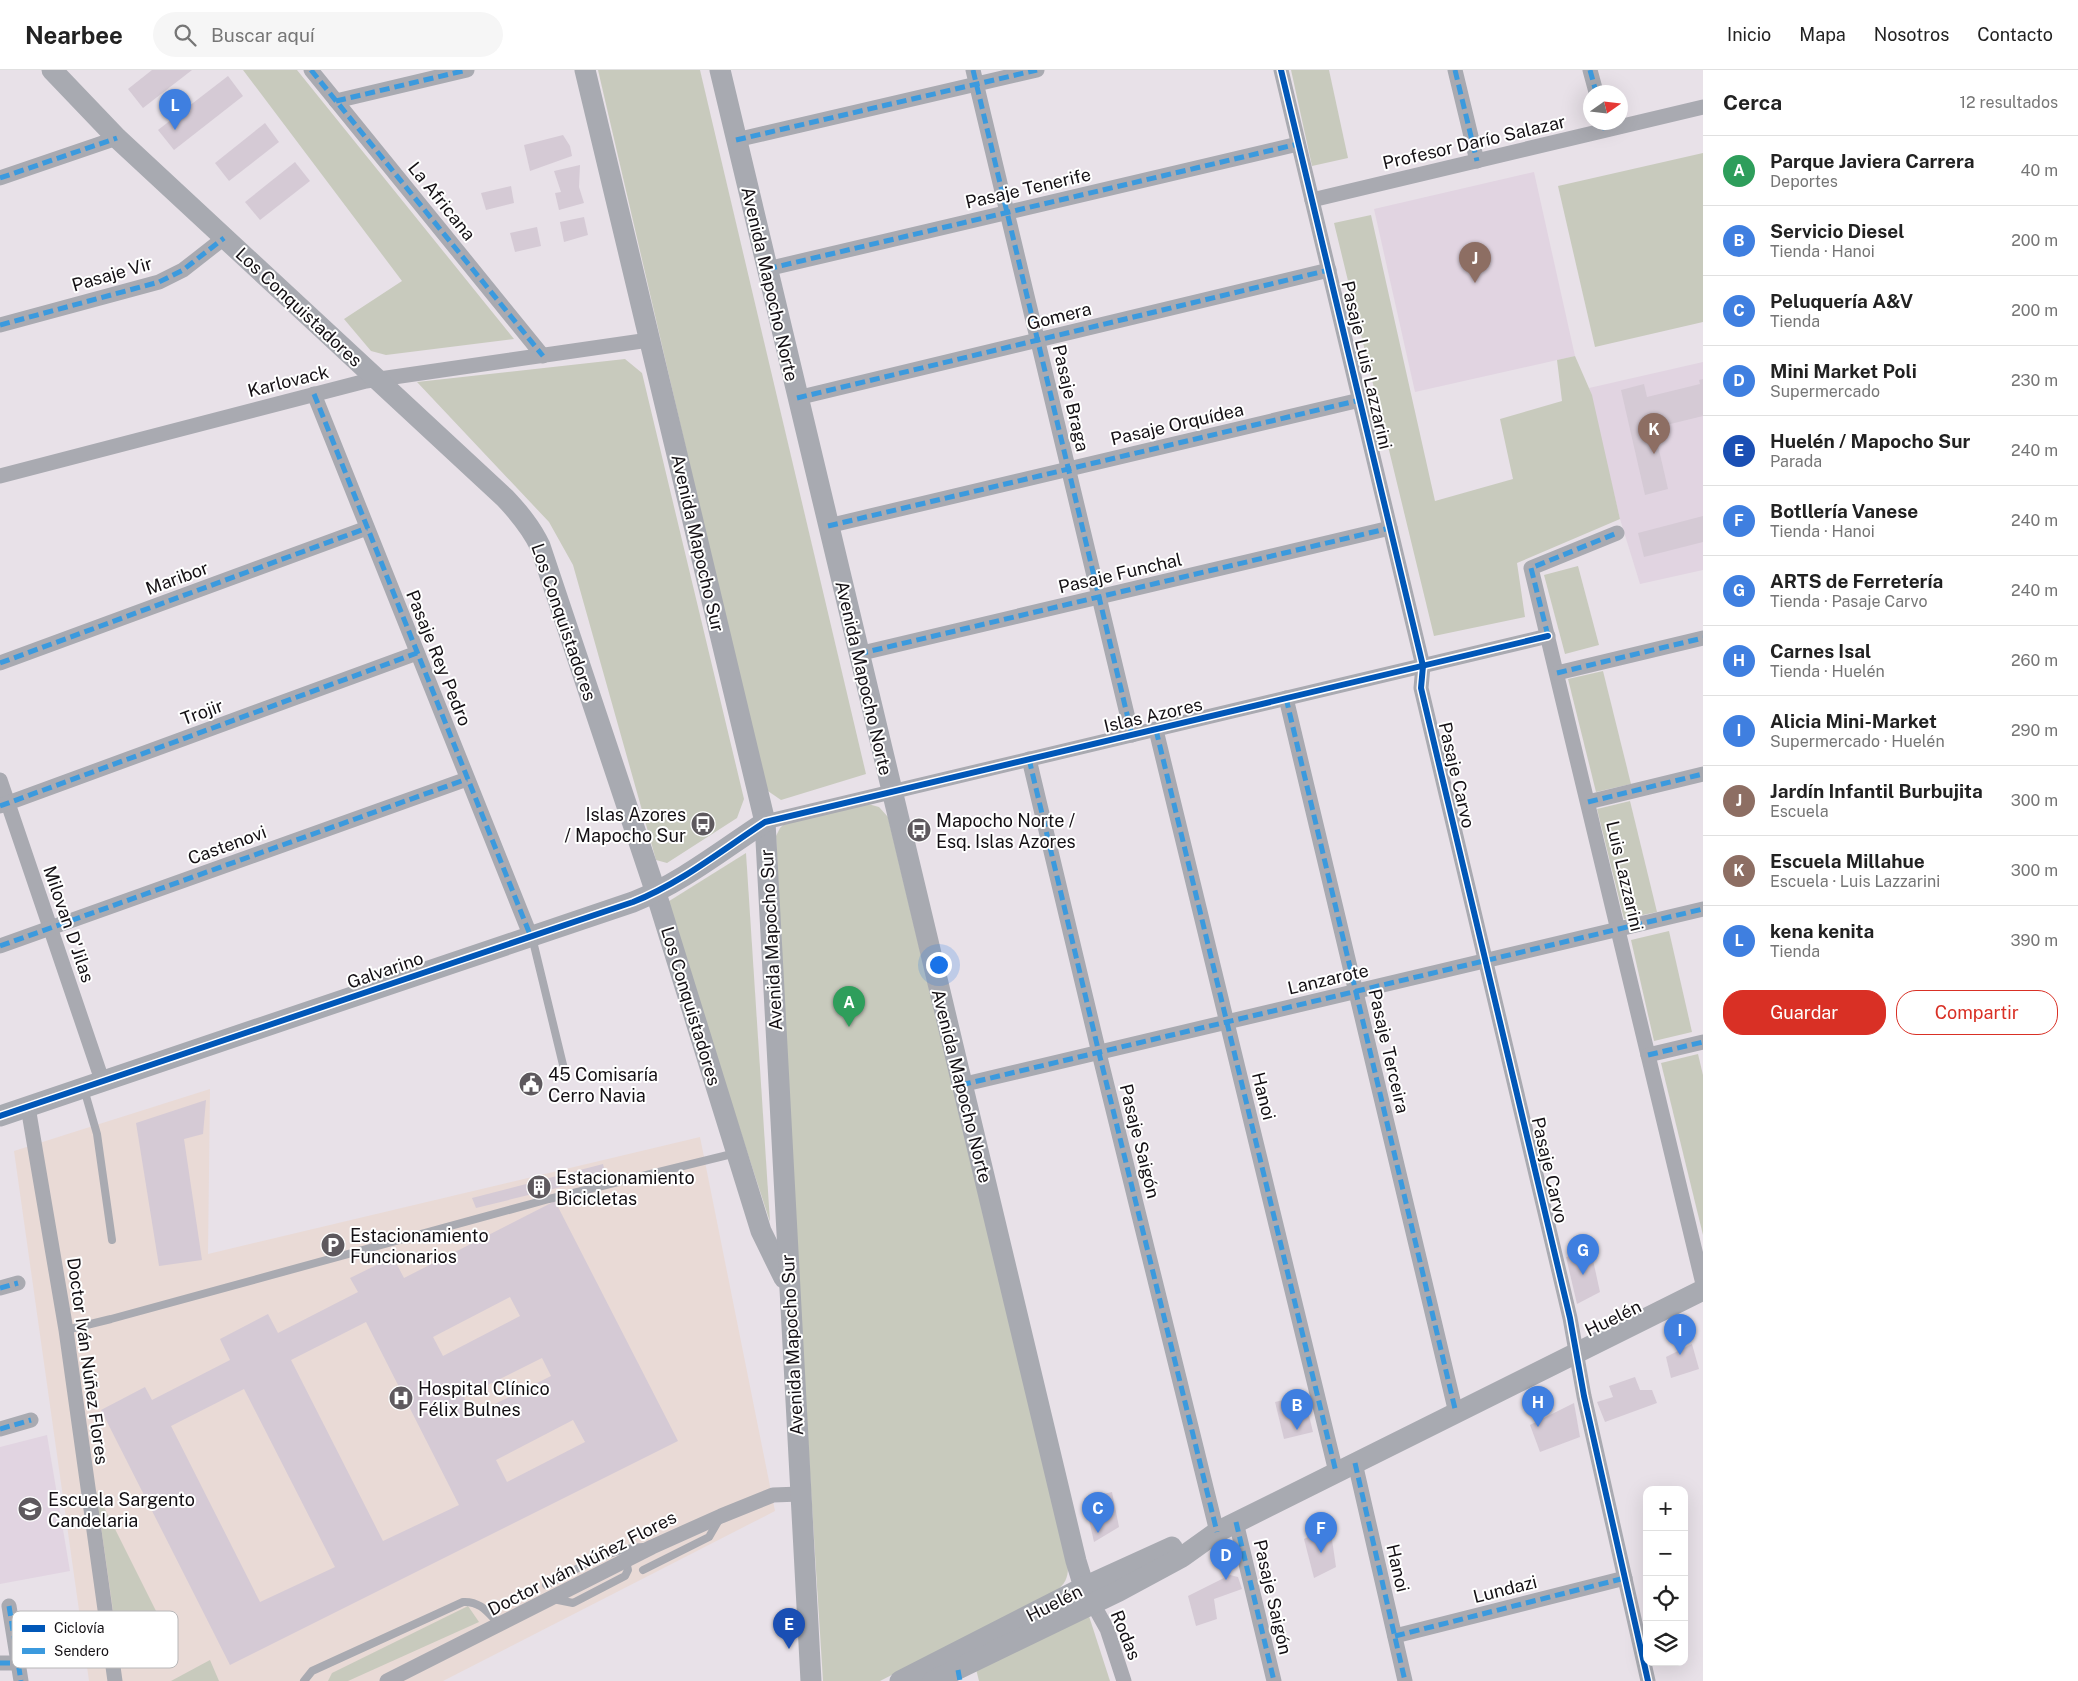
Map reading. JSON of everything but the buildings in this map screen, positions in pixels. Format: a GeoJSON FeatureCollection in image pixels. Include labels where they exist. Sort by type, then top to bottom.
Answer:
{"type":"FeatureCollection","features":[{"type":"Feature","properties":{"kind":"main road","name":"Los Conquistadores"},"geometry":{"type":"LineString","coordinates":[[52,70],[117,138],[505,498],[520,514],[534,534],[540,546],[656,893],[761,1231],[788,1287]]}},
{"type":"Feature","properties":{"kind":"main road","name":"Avenida Mapocho Sur"},"geometry":{"type":"LineString","coordinates":[[585,70],[765,822],[788,1287],[811,1681]]}},
{"type":"Feature","properties":{"kind":"main road","name":"Avenida Mapocho Norte"},"geometry":{"type":"LineString","coordinates":[[720,70],[961,1085],[1076,1561],[1088,1595]]}},
{"type":"Feature","properties":{"kind":"main road","name":"Galvarino"},"geometry":{"type":"LineString","coordinates":[[0,1116],[532,937],[656,893],[765,822]]}},
{"type":"Feature","properties":{"kind":"main road","name":"Huelén"},"geometry":{"type":"LineString","coordinates":[[933,1681],[959,1675],[1088,1595],[1173,1547],[1215,1533],[1703,1290]]}},
{"type":"Feature","properties":{"kind":"main road","name":"Huelén"},"geometry":{"type":"LineString","coordinates":[[900,1681],[1088,1595]]}},
{"type":"Feature","properties":{"kind":"street","name":"La Africana"},"geometry":{"type":"LineString","coordinates":[[311,70],[544,356]]}},
{"type":"Feature","properties":{"kind":"street"},"geometry":{"type":"LineString","coordinates":[[336,101],[467,70]]}},
{"type":"Feature","properties":{"kind":"street"},"geometry":{"type":"LineString","coordinates":[[736,140],[975,77],[1037,70]]}},
{"type":"Feature","properties":{"kind":"street","name":"Pasaje Luis Lazzarini"},"geometry":{"type":"LineString","coordinates":[[1281,70],[1423,666]]}},
{"type":"Feature","properties":{"kind":"street"},"geometry":{"type":"LineString","coordinates":[[1455,70],[1477,161]]}},
{"type":"Feature","properties":{"kind":"street"},"geometry":{"type":"LineString","coordinates":[[1590,70],[1594,85]]}},
{"type":"Feature","properties":{"kind":"street","name":"Pasaje Braga"},"geometry":{"type":"LineString","coordinates":[[975,77],[1132,735]]}},
{"type":"Feature","properties":{"kind":"street","name":"Profesor Darío Salazar"},"geometry":{"type":"LineString","coordinates":[[1628,121],[1703,107]]}},
{"type":"Feature","properties":{"kind":"street","name":"Profesor Darío Salazar"},"geometry":{"type":"LineString","coordinates":[[1312,200],[1477,161],[1589,130]]}},
{"type":"Feature","properties":{"kind":"street"},"geometry":{"type":"LineString","coordinates":[[0,178],[117,138]]}},
{"type":"Feature","properties":{"kind":"street","name":"Pasaje Tenerife"},"geometry":{"type":"LineString","coordinates":[[767,269],[1298,144]]}},
{"type":"Feature","properties":{"kind":"street","name":"Pasaje Vir"},"geometry":{"type":"LineString","coordinates":[[0,325],[159,282],[189,266],[224,238]]}},
{"type":"Feature","properties":{"kind":"street","name":"Gomera"},"geometry":{"type":"LineString","coordinates":[[798,398],[1328,270]]}},
{"type":"Feature","properties":{"kind":"street","name":"Karlovack"},"geometry":{"type":"LineString","coordinates":[[0,476],[314,394],[378,380],[649,340]]}},
{"type":"Feature","properties":{"kind":"street","name":"Pasaje Rey Pedro"},"geometry":{"type":"LineString","coordinates":[[314,394],[532,937]]}},
{"type":"Feature","properties":{"kind":"street","name":"Pasaje Orquídea"},"geometry":{"type":"LineString","coordinates":[[828,526],[1360,400]]}},
{"type":"Feature","properties":{"kind":"street","name":"Maribor"},"geometry":{"type":"LineString","coordinates":[[0,663],[367,528]]}},
{"type":"Feature","properties":{"kind":"street","name":"Pasaje Funchal"},"geometry":{"type":"LineString","coordinates":[[858,654],[1390,528]]}},
{"type":"Feature","properties":{"kind":"street","name":"Luis Lazzarini"},"geometry":{"type":"LineString","coordinates":[[1617,533],[1531,568],[1703,1284]]}},
{"type":"Feature","properties":{"kind":"street","name":"Islas Azores"},"geometry":{"type":"LineString","coordinates":[[765,822],[1548,636]]}},
{"type":"Feature","properties":{"kind":"street"},"geometry":{"type":"LineString","coordinates":[[1557,673],[1703,638]]}},
{"type":"Feature","properties":{"kind":"street","name":"Trojir"},"geometry":{"type":"LineString","coordinates":[[4,805],[417,653]]}},
{"type":"Feature","properties":{"kind":"street","name":"Pasaje Carvo"},"geometry":{"type":"LineString","coordinates":[[1423,666],[1421,688],[1568,1309],[1584,1396],[1648,1681]]}},
{"type":"Feature","properties":{"kind":"street","name":"Pasaje Terceira"},"geometry":{"type":"LineString","coordinates":[[1286,698],[1456,1413]]}},
{"type":"Feature","properties":{"kind":"street","name":"Hanoi"},"geometry":{"type":"LineString","coordinates":[[1156,730],[1227,1022],[1346,1468],[1395,1636],[1405,1681]]}},
{"type":"Feature","properties":{"kind":"street","name":"Pasaje Saigón"},"geometry":{"type":"LineString","coordinates":[[1029,759],[1215,1533]]}},
{"type":"Feature","properties":{"kind":"street"},"geometry":{"type":"LineString","coordinates":[[1588,802],[1703,774]]}},
{"type":"Feature","properties":{"kind":"street","name":"Castenovi"},"geometry":{"type":"LineString","coordinates":[[0,946],[467,779]]}},
{"type":"Feature","properties":{"kind":"street","name":"Milovan D'Jilas"},"geometry":{"type":"LineString","coordinates":[[0,780],[4,805],[50,929],[93,1084]]}},
{"type":"Feature","properties":{"kind":"street","name":"Lanzarote"},"geometry":{"type":"LineString","coordinates":[[961,1085],[1703,909]]}},
{"type":"Feature","properties":{"kind":"street"},"geometry":{"type":"LineString","coordinates":[[1648,1055],[1703,1042]]}},
{"type":"Feature","properties":{"kind":"street","name":"Doctor Iván Núñez Flores"},"geometry":{"type":"LineString","coordinates":[[28,1106],[66,1330],[105,1611]]}},
{"type":"Feature","properties":{"kind":"street"},"geometry":{"type":"LineString","coordinates":[[0,1288],[18,1283]]}},
{"type":"Feature","properties":{"kind":"street"},"geometry":{"type":"LineString","coordinates":[[0,1430],[31,1420]]}},
{"type":"Feature","properties":{"kind":"street","name":"Doctor Iván Núñez Flores"},"geometry":{"type":"LineString","coordinates":[[386,1681],[500,1625],[548,1592],[626,1561],[652,1547],[721,1516],[773,1495],[800,1494]]}},
{"type":"Feature","properties":{"kind":"street","name":"Pasaje Saigón"},"geometry":{"type":"LineString","coordinates":[[1236,1522],[1274,1681]]}},
{"type":"Feature","properties":{"kind":"street","name":"Lundazi"},"geometry":{"type":"LineString","coordinates":[[1395,1636],[1625,1578]]}},
{"type":"Feature","properties":{"kind":"street","name":"Rodas"},"geometry":{"type":"LineString","coordinates":[[1088,1595],[1107,1629],[1124,1681]]}},
{"type":"Feature","properties":{"kind":"street"},"geometry":{"type":"LineString","coordinates":[[10,1606],[12,1620]]}},
{"type":"Feature","properties":{"kind":"street"},"geometry":{"type":"LineString","coordinates":[[19,1668],[21,1681]]}},
{"type":"Feature","properties":{"kind":"street","name":"Doctor Iván Núñez Flores"},"geometry":{"type":"LineString","coordinates":[[113,1668],[115,1681]]}},
{"type":"Feature","properties":{"kind":"lane"},"geometry":{"type":"LineString","coordinates":[[532,937],[565,1074]]}},
{"type":"Feature","properties":{"kind":"lane"},"geometry":{"type":"LineString","coordinates":[[93,1084],[97,1134],[112,1240]]}},
{"type":"Feature","properties":{"kind":"lane"},"geometry":{"type":"LineString","coordinates":[[66,1330],[548,1199],[736,1153]]}},
{"type":"Feature","properties":{"kind":"lane"},"geometry":{"type":"LineString","coordinates":[[643,1570],[709,1537],[721,1516]]}},
{"type":"Feature","properties":{"kind":"lane"},"geometry":{"type":"LineString","coordinates":[[548,1592],[612,1552],[626,1548],[652,1547]]}},
{"type":"Feature","properties":{"kind":"lane"},"geometry":{"type":"LineString","coordinates":[[612,1552],[626,1561]]}},
{"type":"Feature","properties":{"kind":"lane"},"geometry":{"type":"LineString","coordinates":[[304,1681],[312,1671],[463,1602],[473,1601],[481,1606],[500,1625]]}},
{"type":"Feature","properties":{"kind":"shaded area"},"geometry":{"type":"Polygon","coordinates":[[[243,70],[297,70],[514,339],[386,355],[371,351],[344,319],[402,281],[243,70]]]}},
{"type":"Feature","properties":{"kind":"shaded area"},"geometry":{"type":"Polygon","coordinates":[[[598,70],[700,70],[866,774],[781,800],[765,789],[598,70]]]}},
{"type":"Feature","properties":{"kind":"shaded area"},"geometry":{"type":"Polygon","coordinates":[[[1291,70],[1329,70],[1348,158],[1312,166],[1291,70]]]}},
{"type":"Feature","properties":{"kind":"shaded area"},"geometry":{"type":"Polygon","coordinates":[[[1703,153],[1703,322],[1595,347],[1558,186],[1703,153]]]}},
{"type":"Feature","properties":{"kind":"shaded area"},"geometry":{"type":"Polygon","coordinates":[[[1534,172],[1575,356],[1415,392],[1374,209],[1534,172]]]}},
{"type":"Feature","properties":{"kind":"shaded area"},"geometry":{"type":"Polygon","coordinates":[[[1371,215],[1435,501],[1513,479],[1500,419],[1562,401],[1557,360],[1575,356],[1592,395],[1620,519],[1517,563],[1525,617],[1434,636],[1334,223],[1371,215]]]}},
{"type":"Feature","properties":{"kind":"shaded area"},"geometry":{"type":"Polygon","coordinates":[[[625,359],[642,373],[744,799],[737,818],[667,863],[656,860],[573,565],[549,522],[417,382],[625,359]]]}},
{"type":"Feature","properties":{"kind":"shaded area"},"geometry":{"type":"Polygon","coordinates":[[[1703,362],[1703,570],[1640,584],[1620,519],[1589,388],[1703,362]]]}},
{"type":"Feature","properties":{"kind":"shaded area"},"geometry":{"type":"Polygon","coordinates":[[[1578,566],[1599,645],[1565,654],[1544,575],[1578,566]]]}},
{"type":"Feature","properties":{"kind":"shaded area"},"geometry":{"type":"Polygon","coordinates":[[[1603,671],[1631,784],[1596,792],[1568,679],[1603,671]]]}},
{"type":"Feature","properties":{"kind":"shaded area"},"geometry":{"type":"Polygon","coordinates":[[[1630,801],[1657,912],[1624,919],[1597,809],[1630,801]]]}},
{"type":"Feature","properties":{"kind":"shaded area"},"geometry":{"type":"Polygon","coordinates":[[[868,804],[879,807],[888,817],[1068,1571],[1067,1578],[1056,1591],[880,1681],[823,1681],[798,1283],[776,836],[784,824],[868,804]]]}},
{"type":"Feature","properties":{"kind":"shaded area"},"geometry":{"type":"Polygon","coordinates":[[[746,853],[770,1222],[666,903],[746,853]]]}},
{"type":"Feature","properties":{"kind":"shaded area"},"geometry":{"type":"Polygon","coordinates":[[[1669,931],[1692,1032],[1654,1041],[1631,940],[1669,931]]]}},
{"type":"Feature","properties":{"kind":"shaded area"},"geometry":{"type":"Polygon","coordinates":[[[1698,1054],[1703,1075],[1703,1235],[1661,1063],[1698,1054]]]}},
{"type":"Feature","properties":{"kind":"shaded area","name":"Hospital Clínico Félix Bulnes"},"geometry":{"type":"Polygon","coordinates":[[[210,1089],[208,1254],[700,1137],[775,1511],[443,1681],[89,1681],[87,1668],[178,1668],[178,1611],[79,1611],[14,1151],[210,1089]]]}},
{"type":"Feature","properties":{"kind":"shaded area","name":"Escuela Sargento Candelaria"},"geometry":{"type":"Polygon","coordinates":[[[47,1435],[70,1571],[0,1584],[0,1447],[47,1435]]]}},
{"type":"Feature","properties":{"kind":"shaded area"},"geometry":{"type":"Polygon","coordinates":[[[96,1491],[156,1611],[113,1611],[96,1491]]]}},
{"type":"Feature","properties":{"kind":"shaded area"},"geometry":{"type":"Polygon","coordinates":[[[468,1606],[479,1622],[348,1681],[328,1681],[332,1673],[468,1606]]]}},
{"type":"Feature","properties":{"kind":"shaded area"},"geometry":{"type":"Polygon","coordinates":[[[1088,1613],[1110,1681],[979,1681],[975,1665],[1088,1613]]]}},
{"type":"Feature","properties":{"kind":"shaded area"},"geometry":{"type":"Polygon","coordinates":[[[210,1660],[219,1681],[171,1681],[210,1660]]]}},
{"type":"Feature","properties":{"kind":"marked path"},"geometry":{"type":"LineString","coordinates":[[311,70],[543,356]]}},
{"type":"Feature","properties":{"kind":"marked path"},"geometry":{"type":"LineString","coordinates":[[336,101],[467,70]]}},
{"type":"Feature","properties":{"kind":"marked path"},"geometry":{"type":"LineString","coordinates":[[973,70],[1132,735]]}},
{"type":"Feature","properties":{"kind":"marked path"},"geometry":{"type":"LineString","coordinates":[[736,140],[1037,70]]}},
{"type":"Feature","properties":{"kind":"marked path"},"geometry":{"type":"LineString","coordinates":[[1455,70],[1477,161]]}},
{"type":"Feature","properties":{"kind":"marked path"},"geometry":{"type":"LineString","coordinates":[[1590,70],[1594,85]]}},
{"type":"Feature","properties":{"kind":"marked path"},"geometry":{"type":"LineString","coordinates":[[0,178],[117,138]]}},
{"type":"Feature","properties":{"kind":"marked path"},"geometry":{"type":"LineString","coordinates":[[767,269],[1298,144]]}},
{"type":"Feature","properties":{"kind":"marked path"},"geometry":{"type":"LineString","coordinates":[[0,325],[159,282],[183,270],[224,238]]}},
{"type":"Feature","properties":{"kind":"marked path"},"geometry":{"type":"LineString","coordinates":[[797,398],[1329,270]]}},
{"type":"Feature","properties":{"kind":"marked path"},"geometry":{"type":"LineString","coordinates":[[314,394],[531,937]]}},
{"type":"Feature","properties":{"kind":"marked path"},"geometry":{"type":"LineString","coordinates":[[828,526],[1360,400]]}},
{"type":"Feature","properties":{"kind":"marked path"},"geometry":{"type":"LineString","coordinates":[[0,663],[367,528]]}},
{"type":"Feature","properties":{"kind":"marked path"},"geometry":{"type":"LineString","coordinates":[[858,654],[1390,528]]}},
{"type":"Feature","properties":{"kind":"marked path"},"geometry":{"type":"LineString","coordinates":[[1548,636],[1531,568],[1617,533]]}},
{"type":"Feature","properties":{"kind":"marked path"},"geometry":{"type":"LineString","coordinates":[[1557,673],[1703,638]]}},
{"type":"Feature","properties":{"kind":"marked path"},"geometry":{"type":"LineString","coordinates":[[0,806],[417,653]]}},
{"type":"Feature","properties":{"kind":"marked path"},"geometry":{"type":"LineString","coordinates":[[1286,698],[1456,1413]]}},
{"type":"Feature","properties":{"kind":"marked path"},"geometry":{"type":"LineString","coordinates":[[1156,730],[1336,1472]]}},
{"type":"Feature","properties":{"kind":"marked path"},"geometry":{"type":"LineString","coordinates":[[1029,759],[1217,1532]]}},
{"type":"Feature","properties":{"kind":"marked path"},"geometry":{"type":"LineString","coordinates":[[1588,802],[1703,774]]}},
{"type":"Feature","properties":{"kind":"marked path"},"geometry":{"type":"LineString","coordinates":[[0,946],[467,779]]}},
{"type":"Feature","properties":{"kind":"marked path"},"geometry":{"type":"LineString","coordinates":[[961,1085],[1703,909]]}},
{"type":"Feature","properties":{"kind":"marked path"},"geometry":{"type":"LineString","coordinates":[[1648,1055],[1703,1042]]}},
{"type":"Feature","properties":{"kind":"marked path"},"geometry":{"type":"LineString","coordinates":[[0,1288],[18,1283]]}},
{"type":"Feature","properties":{"kind":"marked path"},"geometry":{"type":"LineString","coordinates":[[0,1429],[31,1420]]}},
{"type":"Feature","properties":{"kind":"marked path"},"geometry":{"type":"LineString","coordinates":[[1355,1463],[1405,1681]]}},
{"type":"Feature","properties":{"kind":"marked path"},"geometry":{"type":"LineString","coordinates":[[1236,1522],[1274,1681]]}},
{"type":"Feature","properties":{"kind":"marked path"},"geometry":{"type":"LineString","coordinates":[[1395,1636],[1625,1578]]}},
{"type":"Feature","properties":{"kind":"marked path"},"geometry":{"type":"LineString","coordinates":[[9,1606],[12,1625]]}},
{"type":"Feature","properties":{"kind":"marked path"},"geometry":{"type":"LineString","coordinates":[[0,1663],[12,1663]]}},
{"type":"Feature","properties":{"kind":"marked path"},"geometry":{"type":"LineString","coordinates":[[19,1668],[21,1681]]}},
{"type":"Feature","properties":{"kind":"marked path"},"geometry":{"type":"LineString","coordinates":[[958,1670],[960,1681]]}},
{"type":"Feature","properties":{"kind":"cycle path"},"geometry":{"type":"LineString","coordinates":[[1281,70],[1423,666],[1421,688],[1570,1318],[1584,1396],[1648,1681]]}},
{"type":"Feature","properties":{"kind":"cycle path"},"geometry":{"type":"LineString","coordinates":[[0,1116],[633,902],[685,876],[765,822],[1548,636]]}},
{"type":"Feature","properties":{"kind":"place","name":"kena kenita"},"geometry":{"type":"Point","coordinates":[175,130]}},
{"type":"Feature","properties":{"kind":"place","name":"Jardín Infantil Burbujita"},"geometry":{"type":"Point","coordinates":[1475,283]}},
{"type":"Feature","properties":{"kind":"place","name":"Escuela Millahue"},"geometry":{"type":"Point","coordinates":[1654,454]}},
{"type":"Feature","properties":{"kind":"place","name":"Islas Azores / Mapocho Sur"},"geometry":{"type":"Point","coordinates":[703,824]}},
{"type":"Feature","properties":{"kind":"place","name":"Mapocho Norte / Esq. Islas Azores"},"geometry":{"type":"Point","coordinates":[919,830]}},
{"type":"Feature","properties":{"kind":"place","name":"Parque Javiera Carrera"},"geometry":{"type":"Point","coordinates":[849,1027]}},
{"type":"Feature","properties":{"kind":"place","name":"45 Comisaría Cerro Navia"},"geometry":{"type":"Point","coordinates":[531,1084]}},
{"type":"Feature","properties":{"kind":"place","name":"Estacionamiento Bicicletas"},"geometry":{"type":"Point","coordinates":[539,1187]}},
{"type":"Feature","properties":{"kind":"place","name":"Estacionamiento Funcionarios"},"geometry":{"type":"Point","coordinates":[333,1245]}},
{"type":"Feature","properties":{"kind":"place","name":"ARTS de Ferretería"},"geometry":{"type":"Point","coordinates":[1583,1275]}},
{"type":"Feature","properties":{"kind":"place","name":"Alicia Mini-Market"},"geometry":{"type":"Point","coordinates":[1680,1355]}},
{"type":"Feature","properties":{"kind":"place","name":"Hospital Clínico Félix Bulnes"},"geometry":{"type":"Point","coordinates":[401,1398]}},
{"type":"Feature","properties":{"kind":"place","name":"Carnes Isal"},"geometry":{"type":"Point","coordinates":[1538,1427]}},
{"type":"Feature","properties":{"kind":"place","name":"Servicio Diesel"},"geometry":{"type":"Point","coordinates":[1297,1430]}},
{"type":"Feature","properties":{"kind":"place","name":"Escuela Sargento Candelaria"},"geometry":{"type":"Point","coordinates":[30,1509]}},
{"type":"Feature","properties":{"kind":"place","name":"Peluquería A&V"},"geometry":{"type":"Point","coordinates":[1098,1533]}},
{"type":"Feature","properties":{"kind":"place","name":"Botllería Vanese"},"geometry":{"type":"Point","coordinates":[1321,1553]}},
{"type":"Feature","properties":{"kind":"place","name":"Mini Market Poli"},"geometry":{"type":"Point","coordinates":[1226,1580]}},
{"type":"Feature","properties":{"kind":"place","name":"Huelén / Mapocho Sur"},"geometry":{"type":"Point","coordinates":[789,1649]}}]}
